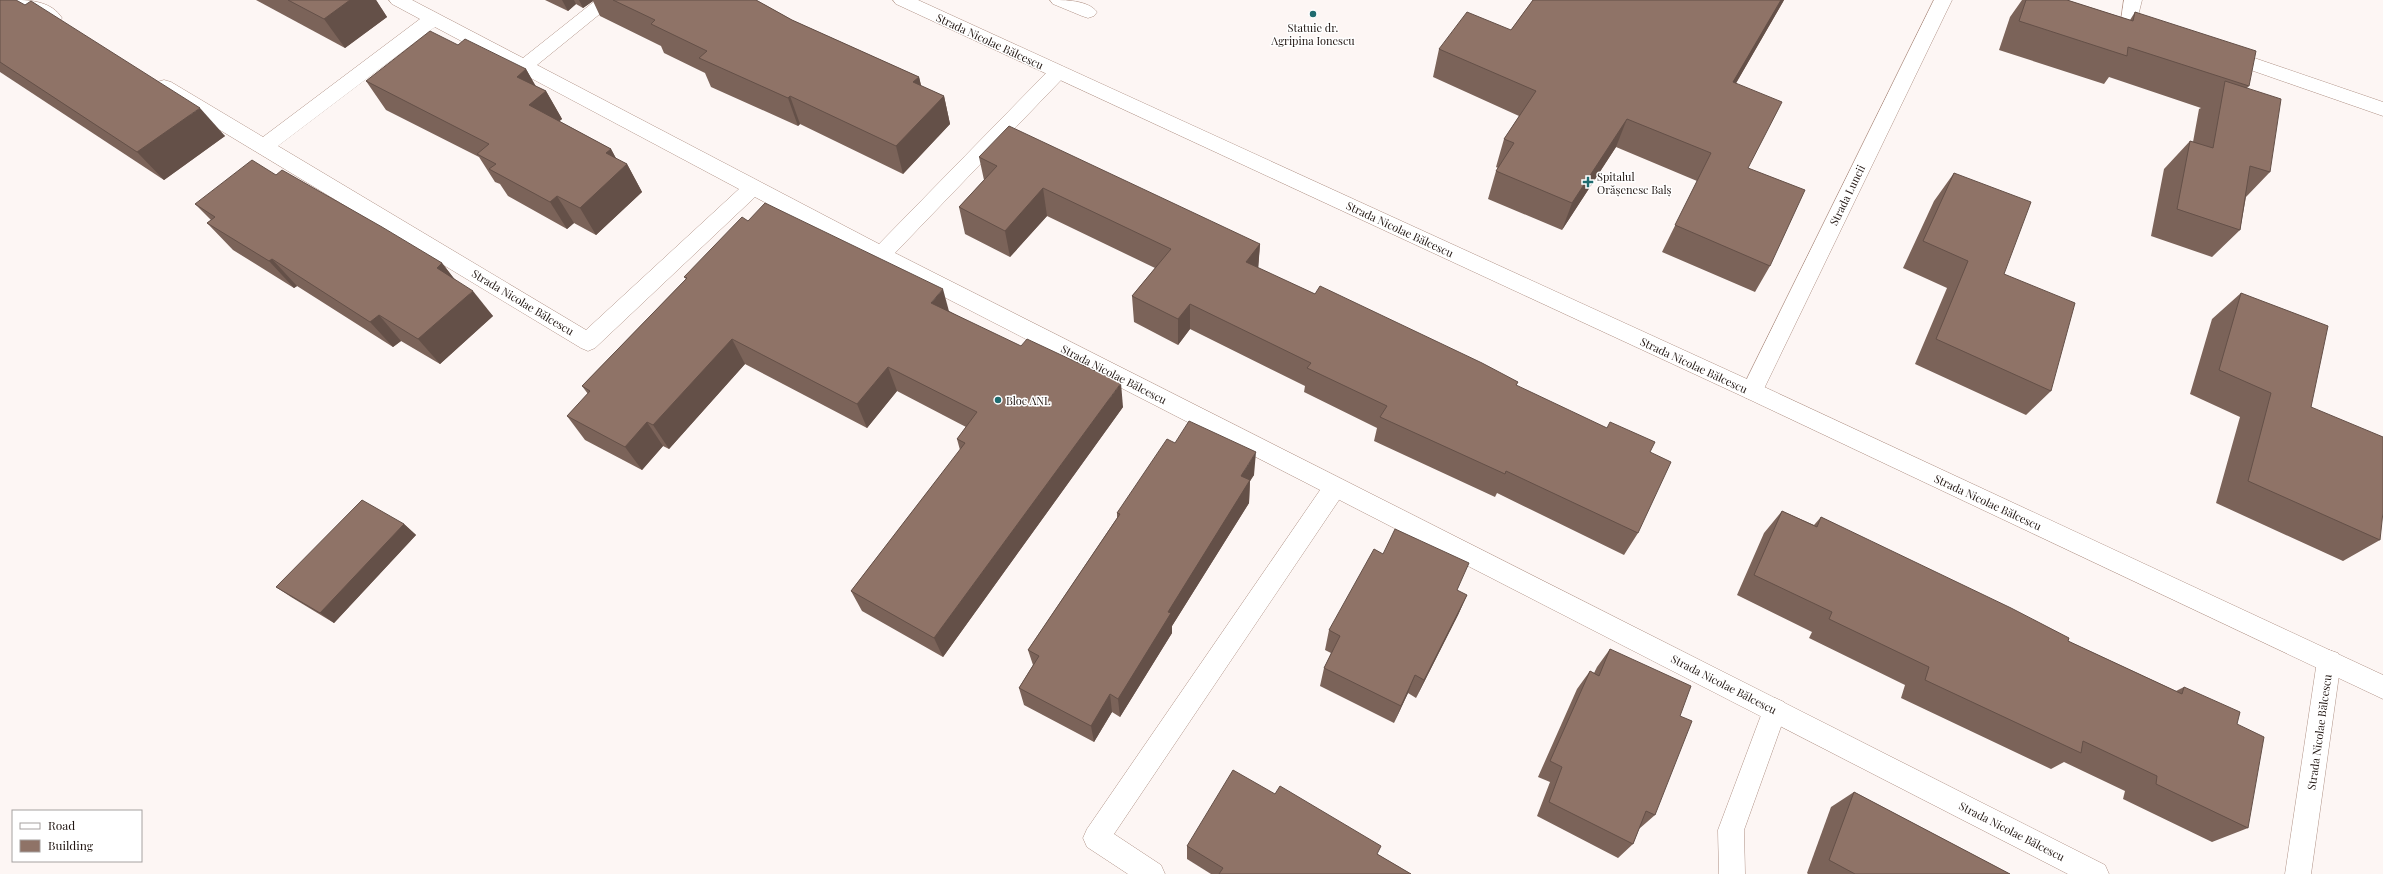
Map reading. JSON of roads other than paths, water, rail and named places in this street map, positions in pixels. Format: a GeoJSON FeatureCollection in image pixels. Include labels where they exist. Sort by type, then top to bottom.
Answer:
{"type":"FeatureCollection","features":[{"type":"Feature","properties":{"kind":"street"},"geometry":{"type":"LineString","coordinates":[[24,0],[70,29]]}},
{"type":"Feature","properties":{"kind":"street","name":"Strada Nicolae Bălcescu"},"geometry":{"type":"LineString","coordinates":[[398,0],[881,255],[2096,874]]}},
{"type":"Feature","properties":{"kind":"street"},"geometry":{"type":"LineString","coordinates":[[523,67],[608,0]]}},
{"type":"Feature","properties":{"kind":"street","name":"Strada Nicolae Bălcescu"},"geometry":{"type":"LineString","coordinates":[[902,0],[1752,391],[2383,687]]}},
{"type":"Feature","properties":{"kind":"street"},"geometry":{"type":"LineString","coordinates":[[1059,0],[1088,12]]}},
{"type":"Feature","properties":{"kind":"street","name":"Strada Luncii"},"geometry":{"type":"LineString","coordinates":[[1752,391],[1943,0]]}},
{"type":"Feature","properties":{"kind":"street"},"geometry":{"type":"LineString","coordinates":[[2130,21],[2134,0]]}},
{"type":"Feature","properties":{"kind":"street"},"geometry":{"type":"LineString","coordinates":[[265,146],[433,19]]}},
{"type":"Feature","properties":{"kind":"street"},"geometry":{"type":"LineString","coordinates":[[2212,49],[2383,108]]}},
{"type":"Feature","properties":{"kind":"street","name":"Strada Nicolae Bălcescu"},"geometry":{"type":"LineString","coordinates":[[881,255],[1058,72]]}},
{"type":"Feature","properties":{"kind":"street","name":"Strada Nicolae Bălcescu"},"geometry":{"type":"LineString","coordinates":[[150,78],[588,342],[753,187]]}},
{"type":"Feature","properties":{"kind":"street"},"geometry":{"type":"LineString","coordinates":[[1152,874],[1096,838],[1335,487]]}},
{"type":"Feature","properties":{"kind":"street","name":"Strada Nicolae Bălcescu"},"geometry":{"type":"LineString","coordinates":[[2298,874],[2329,661]]}},
{"type":"Feature","properties":{"kind":"street"},"geometry":{"type":"LineString","coordinates":[[1732,874],[1731,830],[1775,710]]}},
{"type":"Feature","properties":{"kind":"place","name":"Statuie dr. Agripina Ionescu"},"geometry":{"type":"Point","coordinates":[1313,14]}},
{"type":"Feature","properties":{"kind":"place","name":"Spitalul Orășenesc Balș"},"geometry":{"type":"Point","coordinates":[1588,182]}},
{"type":"Feature","properties":{"kind":"place","name":"Bloc ANL"},"geometry":{"type":"Point","coordinates":[998,400]}}]}
